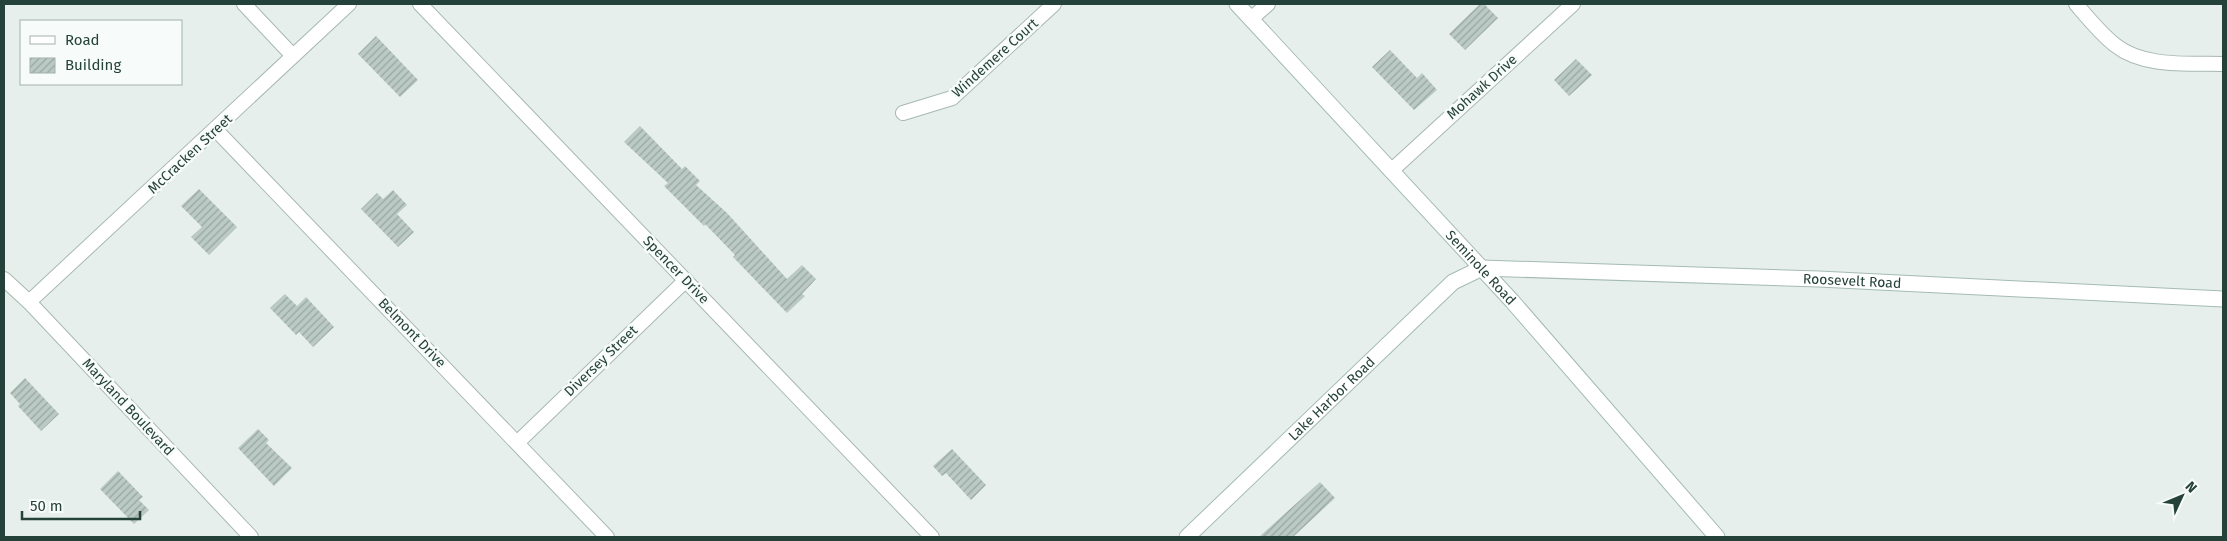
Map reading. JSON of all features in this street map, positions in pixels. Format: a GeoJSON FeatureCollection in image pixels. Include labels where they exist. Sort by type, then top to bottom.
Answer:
{"type":"FeatureCollection","features":[{"type":"Feature","properties":{"kind":"street"},"geometry":{"type":"LineString","coordinates":[[244,4],[293,56]]}},
{"type":"Feature","properties":{"kind":"street","name":"McCracken Street"},"geometry":{"type":"LineString","coordinates":[[29,302],[216,130],[349,4]]}},
{"type":"Feature","properties":{"kind":"street","name":"Spencer Drive"},"geometry":{"type":"LineString","coordinates":[[420,4],[932,537]]}},
{"type":"Feature","properties":{"kind":"street","name":"Windemere Court"},"geometry":{"type":"LineString","coordinates":[[903,113],[952,98],[1054,4]]}},
{"type":"Feature","properties":{"kind":"street","name":"Seminole Road"},"geometry":{"type":"LineString","coordinates":[[1237,4],[1482,268],[1717,537]]}},
{"type":"Feature","properties":{"kind":"street"},"geometry":{"type":"LineString","coordinates":[[1251,19],[1268,4]]}},
{"type":"Feature","properties":{"kind":"street","name":"Mohawk Drive"},"geometry":{"type":"LineString","coordinates":[[1391,171],[1574,4]]}},
{"type":"Feature","properties":{"kind":"street"},"geometry":{"type":"LineString","coordinates":[[2076,4],[2117,47],[2132,55],[2154,62],[2223,64]]}},
{"type":"Feature","properties":{"kind":"street","name":"Belmont Drive"},"geometry":{"type":"LineString","coordinates":[[216,130],[607,537]]}},
{"type":"Feature","properties":{"kind":"street","name":"Roosevelt Road"},"geometry":{"type":"LineString","coordinates":[[1482,268],[1820,278],[2223,298]]}},
{"type":"Feature","properties":{"kind":"street","name":"Lake Harbor Road"},"geometry":{"type":"LineString","coordinates":[[1187,537],[1453,282],[1482,268]]}},
{"type":"Feature","properties":{"kind":"street","name":"Maryland Boulevard"},"geometry":{"type":"LineString","coordinates":[[4,279],[29,302],[251,537]]}},
{"type":"Feature","properties":{"kind":"street","name":"Diversey Street"},"geometry":{"type":"LineString","coordinates":[[517,442],[686,280]]}},
{"type":"Feature","properties":{"kind":"building"},"geometry":{"type":"Polygon","coordinates":[[[1480,4],[1484,4],[1498,18],[1465,50],[1449,34],[1480,4]]]}},
{"type":"Feature","properties":{"kind":"building"},"geometry":{"type":"Polygon","coordinates":[[[376,36],[418,80],[400,97],[358,54],[376,36]]]}},
{"type":"Feature","properties":{"kind":"building"},"geometry":{"type":"Polygon","coordinates":[[[1390,50],[1417,78],[1422,73],[1437,90],[1414,110],[1372,67],[1390,50]]]}},
{"type":"Feature","properties":{"kind":"building"},"geometry":{"type":"Polygon","coordinates":[[[1576,59],[1592,75],[1569,96],[1554,80],[1576,59]]]}},
{"type":"Feature","properties":{"kind":"building"},"geometry":{"type":"Polygon","coordinates":[[[640,126],[682,169],[685,166],[700,181],[696,185],[727,213],[787,279],[802,265],[816,279],[802,294],[805,296],[787,313],[733,257],[735,255],[705,224],[704,226],[664,186],[668,183],[624,142],[640,126]]]}},
{"type":"Feature","properties":{"kind":"building"},"geometry":{"type":"Polygon","coordinates":[[[199,189],[237,227],[209,255],[191,237],[202,227],[181,206],[199,189]]]}},
{"type":"Feature","properties":{"kind":"building"},"geometry":{"type":"Polygon","coordinates":[[[393,190],[407,205],[397,214],[414,232],[398,247],[361,209],[377,193],[383,199],[393,190]]]}},
{"type":"Feature","properties":{"kind":"building"},"geometry":{"type":"Polygon","coordinates":[[[285,294],[297,306],[306,297],[334,327],[313,347],[299,332],[296,335],[270,308],[285,294]]]}},
{"type":"Feature","properties":{"kind":"building"},"geometry":{"type":"Polygon","coordinates":[[[25,378],[59,414],[41,431],[18,406],[20,404],[10,393],[25,378]]]}},
{"type":"Feature","properties":{"kind":"building"},"geometry":{"type":"Polygon","coordinates":[[[258,429],[269,440],[266,443],[292,468],[274,486],[238,448],[258,429]]]}},
{"type":"Feature","properties":{"kind":"building"},"geometry":{"type":"Polygon","coordinates":[[[952,449],[986,485],[971,500],[946,473],[942,476],[933,466],[952,449]]]}},
{"type":"Feature","properties":{"kind":"building"},"geometry":{"type":"Polygon","coordinates":[[[118,471],[143,497],[139,500],[149,510],[134,524],[100,489],[118,471]]]}},
{"type":"Feature","properties":{"kind":"building"},"geometry":{"type":"Polygon","coordinates":[[[1320,482],[1335,498],[1293,537],[1259,537],[1320,482]]]}}]}
